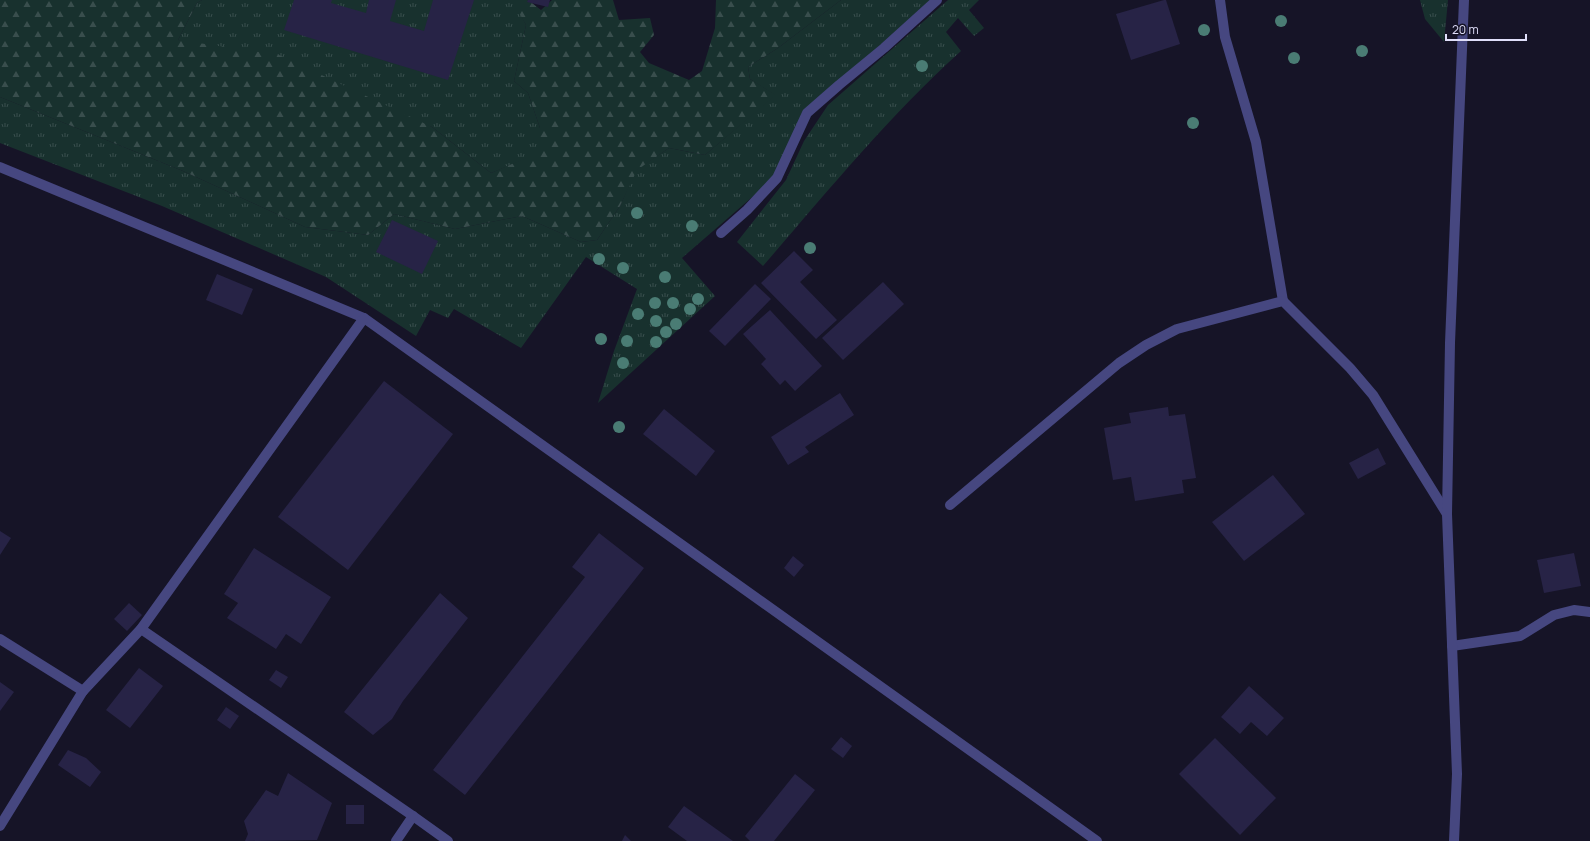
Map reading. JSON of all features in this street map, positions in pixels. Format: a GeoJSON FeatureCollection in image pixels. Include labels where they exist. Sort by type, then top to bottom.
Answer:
{"type":"FeatureCollection","features":[{"type":"Feature","properties":{"kind":"street"},"geometry":{"type":"LineString","coordinates":[[721,233],[748,210],[777,178],[808,113],[938,0]]}},
{"type":"Feature","properties":{"kind":"street"},"geometry":{"type":"LineString","coordinates":[[1220,0],[1225,37],[1256,142],[1283,301],[1350,368],[1373,395],[1447,514]]}},
{"type":"Feature","properties":{"kind":"street"},"geometry":{"type":"LineString","coordinates":[[1454,841],[1457,774],[1447,514],[1450,343],[1464,0]]}},
{"type":"Feature","properties":{"kind":"street"},"geometry":{"type":"LineString","coordinates":[[0,167],[364,318],[1097,841]]}},
{"type":"Feature","properties":{"kind":"street"},"geometry":{"type":"LineString","coordinates":[[950,505],[1119,364],[1146,344],[1176,329],[1283,301]]}},
{"type":"Feature","properties":{"kind":"street"},"geometry":{"type":"LineString","coordinates":[[0,826],[83,691],[141,629],[364,318]]}},
{"type":"Feature","properties":{"kind":"street"},"geometry":{"type":"LineString","coordinates":[[1452,646],[1520,636],[1554,615],[1574,610],[1590,612]]}},
{"type":"Feature","properties":{"kind":"street"},"geometry":{"type":"LineString","coordinates":[[141,629],[448,841]]}},
{"type":"Feature","properties":{"kind":"street"},"geometry":{"type":"LineString","coordinates":[[0,639],[83,691]]}},
{"type":"Feature","properties":{"kind":"street"},"geometry":{"type":"LineString","coordinates":[[396,841],[413,816]]}},
{"type":"Feature","properties":{"kind":"green space"},"geometry":{"type":"Polygon","coordinates":[[[0,0],[202,0],[197,3],[178,40],[279,55],[432,127],[491,173],[540,152],[540,128],[528,93],[514,81],[526,25],[517,9],[518,0],[528,0],[541,10],[552,0],[613,0],[619,20],[650,18],[654,35],[640,52],[649,63],[689,80],[702,71],[715,28],[716,0],[841,0],[778,48],[748,67],[750,79],[776,95],[705,155],[669,148],[637,170],[620,206],[597,240],[581,242],[522,216],[455,229],[394,214],[368,235],[305,227],[183,171],[0,97],[0,0]]]}},
{"type":"Feature","properties":{"kind":"green space"},"geometry":{"type":"Polygon","coordinates":[[[202,0],[518,0],[518,9],[526,25],[514,81],[528,93],[540,128],[540,153],[491,173],[432,127],[178,40],[197,3],[202,0]]]}},
{"type":"Feature","properties":{"kind":"green space"},"geometry":{"type":"Polygon","coordinates":[[[841,0],[930,0],[800,118],[773,179],[682,258],[715,296],[598,403],[614,351],[637,289],[586,257],[521,348],[454,309],[448,318],[430,310],[416,336],[326,277],[162,206],[0,143],[0,97],[183,171],[305,227],[368,235],[394,214],[455,229],[522,216],[581,242],[597,240],[620,206],[636,170],[669,148],[705,155],[775,95],[750,79],[748,67],[778,48],[841,0]]]}},
{"type":"Feature","properties":{"kind":"green space"},"geometry":{"type":"Polygon","coordinates":[[[948,0],[979,0],[969,10],[984,28],[974,36],[958,18],[946,32],[961,51],[934,76],[884,128],[763,266],[737,242],[786,180],[804,141],[828,105],[948,0]]]}},
{"type":"Feature","properties":{"kind":"green space"},"geometry":{"type":"Polygon","coordinates":[[[1420,0],[1448,0],[1444,42],[1425,19],[1420,0]]]}},
{"type":"Feature","properties":{"kind":"building"},"geometry":{"type":"Polygon","coordinates":[[[294,0],[332,0],[331,3],[366,13],[369,0],[396,0],[390,21],[424,31],[433,0],[474,0],[448,80],[284,30],[294,0]]]}},
{"type":"Feature","properties":{"kind":"building"},"geometry":{"type":"Polygon","coordinates":[[[528,0],[550,0],[548,7],[527,2],[528,0]]]}},
{"type":"Feature","properties":{"kind":"building"},"geometry":{"type":"Polygon","coordinates":[[[1166,0],[1180,44],[1131,60],[1116,14],[1166,0]]]}},
{"type":"Feature","properties":{"kind":"building"},"geometry":{"type":"Polygon","coordinates":[[[392,220],[438,241],[422,274],[376,252],[392,220]]]}},
{"type":"Feature","properties":{"kind":"building"},"geometry":{"type":"Polygon","coordinates":[[[794,251],[813,270],[800,282],[837,320],[816,339],[761,283],[794,251]]]}},
{"type":"Feature","properties":{"kind":"building"},"geometry":{"type":"Polygon","coordinates":[[[217,274],[253,289],[242,315],[206,300],[217,274]]]}},
{"type":"Feature","properties":{"kind":"building"},"geometry":{"type":"Polygon","coordinates":[[[883,282],[904,304],[843,360],[822,338],[883,282]]]}},
{"type":"Feature","properties":{"kind":"building"},"geometry":{"type":"Polygon","coordinates":[[[755,284],[771,299],[725,346],[709,331],[755,284]]]}},
{"type":"Feature","properties":{"kind":"building"},"geometry":{"type":"Polygon","coordinates":[[[770,310],[822,366],[795,391],[785,380],[780,385],[761,364],[766,359],[743,334],[770,310]]]}},
{"type":"Feature","properties":{"kind":"building"},"geometry":{"type":"Polygon","coordinates":[[[384,381],[453,434],[348,570],[278,517],[384,381]]]}},
{"type":"Feature","properties":{"kind":"building"},"geometry":{"type":"Polygon","coordinates":[[[840,393],[854,415],[805,447],[809,452],[788,465],[771,437],[840,393]]]}},
{"type":"Feature","properties":{"kind":"building"},"geometry":{"type":"Polygon","coordinates":[[[1168,407],[1169,416],[1185,414],[1196,478],[1182,480],[1184,493],[1135,501],[1131,477],[1113,480],[1104,428],[1131,423],[1129,413],[1168,407]]]}},
{"type":"Feature","properties":{"kind":"building"},"geometry":{"type":"Polygon","coordinates":[[[664,409],[715,451],[696,476],[643,434],[664,409]]]}},
{"type":"Feature","properties":{"kind":"building"},"geometry":{"type":"Polygon","coordinates":[[[1378,448],[1386,464],[1358,479],[1349,463],[1378,448]]]}},
{"type":"Feature","properties":{"kind":"building"},"geometry":{"type":"Polygon","coordinates":[[[1273,475],[1305,514],[1244,561],[1212,522],[1273,475]]]}},
{"type":"Feature","properties":{"kind":"building"},"geometry":{"type":"Polygon","coordinates":[[[0,531],[11,538],[0,555],[0,531]]]}},
{"type":"Feature","properties":{"kind":"building"},"geometry":{"type":"Polygon","coordinates":[[[599,533],[644,568],[465,795],[433,770],[585,577],[572,567],[599,533]]]}},
{"type":"Feature","properties":{"kind":"building"},"geometry":{"type":"Polygon","coordinates":[[[254,548],[331,597],[301,644],[286,634],[276,649],[227,618],[238,603],[224,594],[254,548]]]}},
{"type":"Feature","properties":{"kind":"building"},"geometry":{"type":"Polygon","coordinates":[[[1574,553],[1581,586],[1544,593],[1537,560],[1574,553]]]}},
{"type":"Feature","properties":{"kind":"building"},"geometry":{"type":"Polygon","coordinates":[[[793,556],[804,565],[794,577],[784,568],[793,556]]]}},
{"type":"Feature","properties":{"kind":"building"},"geometry":{"type":"Polygon","coordinates":[[[440,593],[468,618],[403,701],[392,719],[373,735],[344,712],[440,593]]]}},
{"type":"Feature","properties":{"kind":"building"},"geometry":{"type":"Polygon","coordinates":[[[129,603],[142,615],[127,631],[114,619],[129,603]]]}},
{"type":"Feature","properties":{"kind":"building"},"geometry":{"type":"Polygon","coordinates":[[[139,668],[163,686],[130,728],[106,710],[139,668]]]}},
{"type":"Feature","properties":{"kind":"building"},"geometry":{"type":"Polygon","coordinates":[[[276,670],[288,677],[281,688],[269,680],[276,670]]]}},
{"type":"Feature","properties":{"kind":"building"},"geometry":{"type":"Polygon","coordinates":[[[0,682],[14,692],[0,711],[0,682]]]}},
{"type":"Feature","properties":{"kind":"building"},"geometry":{"type":"Polygon","coordinates":[[[1249,686],[1284,718],[1267,736],[1251,722],[1240,734],[1221,717],[1249,686]]]}},
{"type":"Feature","properties":{"kind":"building"},"geometry":{"type":"Polygon","coordinates":[[[226,707],[239,716],[230,729],[217,720],[226,707]]]}},
{"type":"Feature","properties":{"kind":"building"},"geometry":{"type":"Polygon","coordinates":[[[841,737],[852,746],[843,758],[831,749],[841,737]]]}},
{"type":"Feature","properties":{"kind":"building"},"geometry":{"type":"Polygon","coordinates":[[[1215,738],[1276,798],[1240,835],[1179,774],[1215,738]]]}},
{"type":"Feature","properties":{"kind":"building"},"geometry":{"type":"Polygon","coordinates":[[[68,750],[86,758],[101,772],[90,787],[58,765],[68,750]]]}},
{"type":"Feature","properties":{"kind":"building"},"geometry":{"type":"Polygon","coordinates":[[[288,773],[332,803],[317,840],[245,841],[248,834],[244,821],[266,790],[278,796],[288,773]]]}},
{"type":"Feature","properties":{"kind":"building"},"geometry":{"type":"Polygon","coordinates":[[[795,774],[815,790],[774,841],[750,841],[745,836],[795,774]]]}},
{"type":"Feature","properties":{"kind":"building"},"geometry":{"type":"Polygon","coordinates":[[[346,805],[364,805],[364,824],[346,824],[346,805]]]}},
{"type":"Feature","properties":{"kind":"building"},"geometry":{"type":"Polygon","coordinates":[[[684,806],[733,841],[687,841],[668,827],[684,806]]]}},
{"type":"Feature","properties":{"kind":"building"},"geometry":{"type":"Polygon","coordinates":[[[625,835],[631,841],[622,841],[625,835]]]}}]}
